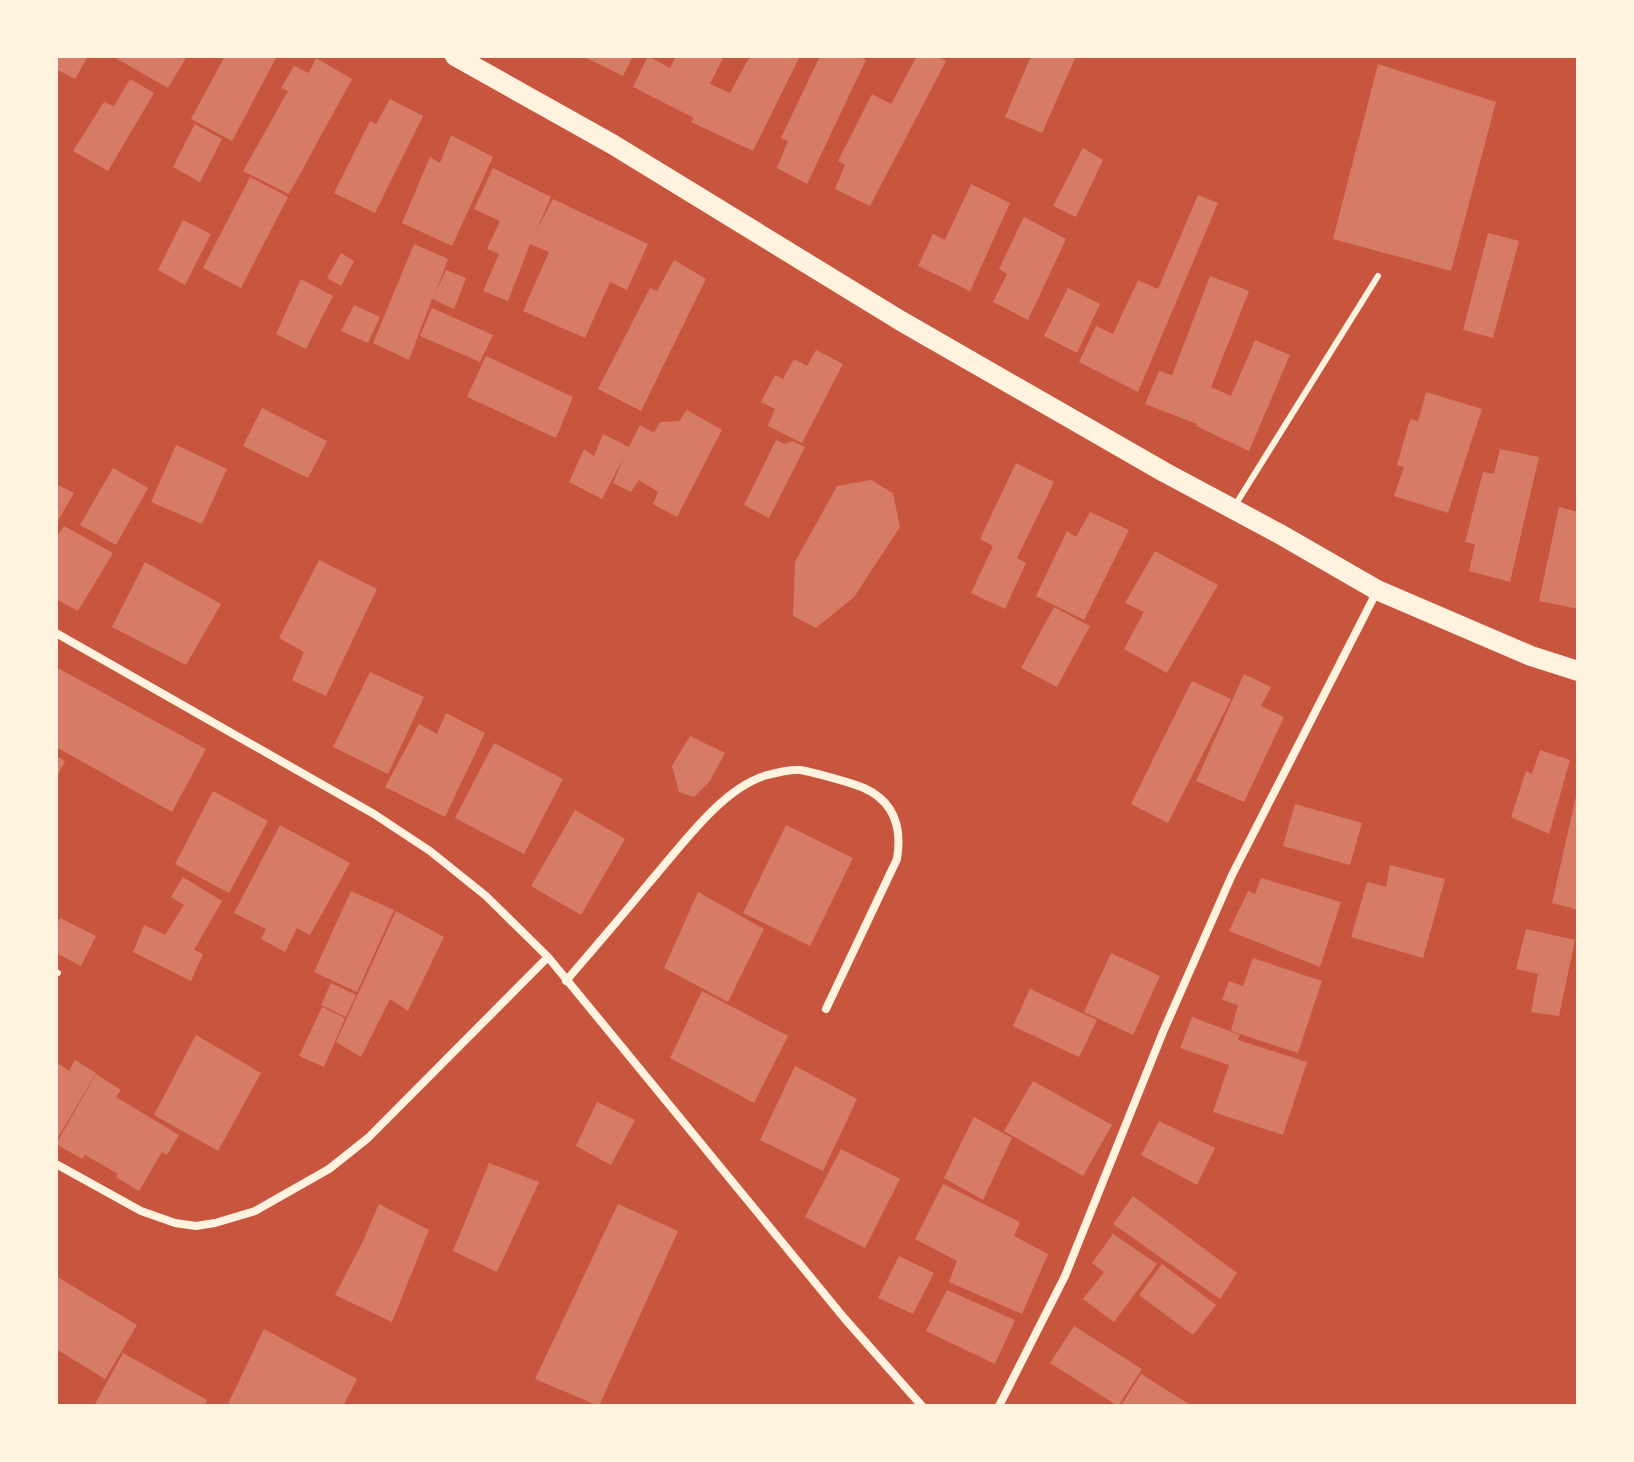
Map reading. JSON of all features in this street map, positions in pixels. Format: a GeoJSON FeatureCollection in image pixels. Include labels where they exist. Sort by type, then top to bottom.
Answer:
{"type":"FeatureCollection","features":[{"type":"Feature","properties":{"kind":"main road"},"geometry":{"type":"LineString","coordinates":[[455,56],[612,144],[901,321],[1377,590],[1531,656],[1578,671]]}},
{"type":"Feature","properties":{"kind":"street"},"geometry":{"type":"LineString","coordinates":[[999,1406],[1065,1276],[1163,1032],[1232,875],[1377,590]]}},
{"type":"Feature","properties":{"kind":"street"},"geometry":{"type":"LineString","coordinates":[[56,633],[374,814],[486,896],[548,957],[845,1319],[922,1406]]}},
{"type":"Feature","properties":{"kind":"street"},"geometry":{"type":"LineString","coordinates":[[566,981],[708,815],[736,790],[760,777],[800,770],[874,792],[885,803],[898,827],[900,843],[897,859],[826,1009]]}},
{"type":"Feature","properties":{"kind":"street"},"geometry":{"type":"LineString","coordinates":[[56,1164],[141,1211],[175,1223],[196,1226],[255,1211],[329,1169],[368,1138],[548,957]]}},
{"type":"Feature","properties":{"kind":"lane"},"geometry":{"type":"LineString","coordinates":[[1232,510],[1378,276]]}},
{"type":"Feature","properties":{"kind":"building"},"geometry":{"type":"Polygon","coordinates":[[[56,56],[88,56],[75,79],[56,69],[56,56]]]}},
{"type":"Feature","properties":{"kind":"building"},"geometry":{"type":"Polygon","coordinates":[[[112,56],[187,56],[168,88],[112,56]]]}},
{"type":"Feature","properties":{"kind":"building"},"geometry":{"type":"Polygon","coordinates":[[[225,56],[277,56],[232,141],[191,119],[225,56]]]}},
{"type":"Feature","properties":{"kind":"building"},"geometry":{"type":"Polygon","coordinates":[[[582,56],[633,56],[623,76],[582,56]]]}},
{"type":"Feature","properties":{"kind":"building"},"geometry":{"type":"Polygon","coordinates":[[[648,56],[670,68],[676,56],[724,56],[710,84],[730,93],[750,56],[800,56],[753,151],[691,122],[694,118],[633,87],[648,56]]]}},
{"type":"Feature","properties":{"kind":"building"},"geometry":{"type":"Polygon","coordinates":[[[820,56],[858,56],[866,60],[807,184],[777,168],[788,141],[781,138],[820,56]]]}},
{"type":"Feature","properties":{"kind":"building"},"geometry":{"type":"Polygon","coordinates":[[[917,56],[936,56],[946,61],[870,206],[835,189],[845,165],[838,161],[872,94],[891,104],[917,56]]]}},
{"type":"Feature","properties":{"kind":"building"},"geometry":{"type":"Polygon","coordinates":[[[1031,56],[1076,56],[1042,133],[1005,117],[1031,56]]]}},
{"type":"Feature","properties":{"kind":"building"},"geometry":{"type":"Polygon","coordinates":[[[316,58],[352,79],[289,194],[243,171],[288,91],[281,88],[294,66],[309,73],[316,58]]]}},
{"type":"Feature","properties":{"kind":"building"},"geometry":{"type":"Polygon","coordinates":[[[1378,64],[1496,102],[1451,271],[1333,239],[1378,64]]]}},
{"type":"Feature","properties":{"kind":"building"},"geometry":{"type":"Polygon","coordinates":[[[130,79],[154,93],[108,171],[73,151],[104,102],[114,106],[130,79]]]}},
{"type":"Feature","properties":{"kind":"building"},"geometry":{"type":"Polygon","coordinates":[[[390,99],[423,116],[375,213],[334,193],[370,121],[376,124],[390,99]]]}},
{"type":"Feature","properties":{"kind":"building"},"geometry":{"type":"Polygon","coordinates":[[[195,124],[222,139],[200,182],[173,167],[195,124]]]}},
{"type":"Feature","properties":{"kind":"building"},"geometry":{"type":"Polygon","coordinates":[[[451,135],[493,157],[452,246],[402,223],[430,157],[440,163],[451,135]]]}},
{"type":"Feature","properties":{"kind":"building"},"geometry":{"type":"Polygon","coordinates":[[[1083,148],[1103,160],[1076,217],[1053,206],[1083,148]]]}},
{"type":"Feature","properties":{"kind":"building"},"geometry":{"type":"Polygon","coordinates":[[[493,168],[551,197],[536,231],[553,199],[648,244],[627,290],[610,282],[585,338],[523,311],[549,252],[530,244],[508,301],[483,291],[499,254],[487,249],[500,221],[474,209],[493,168]]]}},
{"type":"Feature","properties":{"kind":"building"},"geometry":{"type":"Polygon","coordinates":[[[250,177],[288,197],[241,288],[203,268],[250,177]]]}},
{"type":"Feature","properties":{"kind":"building"},"geometry":{"type":"Polygon","coordinates":[[[971,184],[1010,203],[970,291],[918,266],[933,234],[945,240],[971,184]]]}},
{"type":"Feature","properties":{"kind":"building"},"geometry":{"type":"Polygon","coordinates":[[[1198,195],[1218,203],[1138,392],[1079,362],[1096,326],[1113,334],[1138,280],[1158,289],[1198,195]]]}},
{"type":"Feature","properties":{"kind":"building"},"geometry":{"type":"Polygon","coordinates":[[[1024,217],[1066,239],[1028,320],[993,302],[1007,274],[999,269],[1024,217]]]}},
{"type":"Feature","properties":{"kind":"building"},"geometry":{"type":"Polygon","coordinates":[[[183,220],[211,234],[185,285],[158,270],[183,220]]]}},
{"type":"Feature","properties":{"kind":"building"},"geometry":{"type":"Polygon","coordinates":[[[1488,233],[1519,241],[1493,338],[1463,330],[1488,233]]]}},
{"type":"Feature","properties":{"kind":"building"},"geometry":{"type":"Polygon","coordinates":[[[414,244],[448,259],[435,294],[446,270],[466,278],[454,309],[432,299],[409,360],[373,343],[414,244]]]}},
{"type":"Feature","properties":{"kind":"building"},"geometry":{"type":"Polygon","coordinates":[[[341,253],[354,261],[341,286],[327,278],[341,253]]]}},
{"type":"Feature","properties":{"kind":"building"},"geometry":{"type":"Polygon","coordinates":[[[674,260],[706,279],[641,411],[598,389],[650,288],[657,291],[674,260]]]}},
{"type":"Feature","properties":{"kind":"building"},"geometry":{"type":"Polygon","coordinates":[[[1210,276],[1249,291],[1211,387],[1231,396],[1255,340],[1290,355],[1249,451],[1197,424],[1145,404],[1159,371],[1172,375],[1210,276]]]}},
{"type":"Feature","properties":{"kind":"building"},"geometry":{"type":"Polygon","coordinates":[[[301,279],[333,296],[306,349],[276,334],[301,279]]]}},
{"type":"Feature","properties":{"kind":"building"},"geometry":{"type":"Polygon","coordinates":[[[1068,288],[1100,304],[1077,353],[1044,336],[1068,288]]]}},
{"type":"Feature","properties":{"kind":"building"},"geometry":{"type":"Polygon","coordinates":[[[354,305],[380,317],[368,343],[341,331],[354,305]]]}},
{"type":"Feature","properties":{"kind":"building"},"geometry":{"type":"Polygon","coordinates":[[[432,308],[493,335],[480,362],[420,336],[432,308]]]}},
{"type":"Feature","properties":{"kind":"building"},"geometry":{"type":"Polygon","coordinates":[[[816,350],[843,364],[802,443],[768,426],[775,409],[761,402],[775,375],[783,379],[794,359],[807,366],[816,350]]]}},
{"type":"Feature","properties":{"kind":"building"},"geometry":{"type":"Polygon","coordinates":[[[486,356],[573,397],[556,438],[467,397],[486,356]]]}},
{"type":"Feature","properties":{"kind":"building"},"geometry":{"type":"Polygon","coordinates":[[[1426,392],[1482,409],[1448,513],[1394,496],[1404,467],[1397,465],[1410,419],[1418,421],[1426,392]]]}},
{"type":"Feature","properties":{"kind":"building"},"geometry":{"type":"Polygon","coordinates":[[[262,408],[327,441],[308,478],[243,446],[262,408]]]}},
{"type":"Feature","properties":{"kind":"building"},"geometry":{"type":"Polygon","coordinates":[[[687,410],[722,430],[677,517],[653,504],[658,492],[639,480],[631,492],[613,483],[624,457],[602,499],[569,482],[584,449],[594,456],[603,434],[629,447],[640,425],[654,433],[660,422],[679,421],[687,410]]]}},
{"type":"Feature","properties":{"kind":"building"},"geometry":{"type":"Polygon","coordinates":[[[776,440],[785,444],[793,441],[805,447],[769,518],[744,505],[776,440]]]}},
{"type":"Feature","properties":{"kind":"building"},"geometry":{"type":"Polygon","coordinates":[[[176,445],[227,469],[202,524],[151,502],[176,445]]]}},
{"type":"Feature","properties":{"kind":"building"},"geometry":{"type":"Polygon","coordinates":[[[1500,449],[1539,457],[1510,582],[1469,571],[1475,544],[1465,542],[1483,472],[1494,474],[1500,449]]]}},
{"type":"Feature","properties":{"kind":"building"},"geometry":{"type":"Polygon","coordinates":[[[1016,463],[1054,482],[1017,558],[1026,563],[1005,609],[971,593],[993,546],[980,539],[1016,463]]]}},
{"type":"Feature","properties":{"kind":"building"},"geometry":{"type":"Polygon","coordinates":[[[113,468],[148,488],[116,545],[80,525],[113,468]]]}},
{"type":"Feature","properties":{"kind":"building"},"geometry":{"type":"Polygon","coordinates":[[[871,480],[893,493],[900,527],[854,597],[816,628],[793,616],[795,562],[837,486],[871,480]]]}},
{"type":"Feature","properties":{"kind":"building"},"geometry":{"type":"Polygon","coordinates":[[[56,484],[74,493],[56,524],[56,484]]]}},
{"type":"Feature","properties":{"kind":"building"},"geometry":{"type":"Polygon","coordinates":[[[1559,507],[1578,512],[1578,609],[1539,601],[1559,507]]]}},
{"type":"Feature","properties":{"kind":"building"},"geometry":{"type":"Polygon","coordinates":[[[1090,512],[1129,530],[1084,620],[1036,596],[1067,531],[1076,537],[1090,512]]]}},
{"type":"Feature","properties":{"kind":"building"},"geometry":{"type":"Polygon","coordinates":[[[64,526],[113,553],[78,611],[56,599],[56,538],[64,526]]]}},
{"type":"Feature","properties":{"kind":"building"},"geometry":{"type":"Polygon","coordinates":[[[1155,551],[1218,585],[1167,673],[1124,649],[1144,612],[1125,603],[1155,551]]]}},
{"type":"Feature","properties":{"kind":"building"},"geometry":{"type":"Polygon","coordinates":[[[319,560],[377,589],[326,696],[292,680],[304,652],[279,638],[319,560]]]}},
{"type":"Feature","properties":{"kind":"building"},"geometry":{"type":"Polygon","coordinates":[[[145,562],[221,604],[186,665],[112,627],[145,562]]]}},
{"type":"Feature","properties":{"kind":"building"},"geometry":{"type":"Polygon","coordinates":[[[1054,607],[1090,626],[1057,687],[1021,668],[1054,607]]]}},
{"type":"Feature","properties":{"kind":"building"},"geometry":{"type":"Polygon","coordinates":[[[56,667],[206,749],[172,812],[56,747],[56,667]]]}},
{"type":"Feature","properties":{"kind":"building"},"geometry":{"type":"Polygon","coordinates":[[[370,672],[424,697],[388,774],[333,747],[370,672]]]}},
{"type":"Feature","properties":{"kind":"building"},"geometry":{"type":"Polygon","coordinates":[[[1244,674],[1271,687],[1261,706],[1284,717],[1244,802],[1196,781],[1244,674]]]}},
{"type":"Feature","properties":{"kind":"building"},"geometry":{"type":"Polygon","coordinates":[[[1192,681],[1231,699],[1168,823],[1131,804],[1192,681]]]}},
{"type":"Feature","properties":{"kind":"building"},"geometry":{"type":"Polygon","coordinates":[[[446,713],[485,733],[445,817],[385,787],[419,724],[437,734],[446,713]]]}},
{"type":"Feature","properties":{"kind":"building"},"geometry":{"type":"Polygon","coordinates":[[[690,736],[725,753],[710,781],[694,797],[679,792],[672,766],[690,736]]]}},
{"type":"Feature","properties":{"kind":"building"},"geometry":{"type":"Polygon","coordinates":[[[494,743],[563,779],[524,854],[455,818],[494,743]]]}},
{"type":"Feature","properties":{"kind":"building"},"geometry":{"type":"Polygon","coordinates":[[[1540,750],[1570,760],[1549,834],[1511,817],[1526,771],[1532,774],[1540,750]]]}},
{"type":"Feature","properties":{"kind":"building"},"geometry":{"type":"Polygon","coordinates":[[[56,756],[65,761],[56,778],[56,756]]]}},
{"type":"Feature","properties":{"kind":"building"},"geometry":{"type":"Polygon","coordinates":[[[213,791],[268,821],[229,893],[175,864],[213,791]]]}},
{"type":"Feature","properties":{"kind":"building"},"geometry":{"type":"Polygon","coordinates":[[[1578,792],[1578,910],[1552,903],[1578,792]]]}},
{"type":"Feature","properties":{"kind":"building"},"geometry":{"type":"Polygon","coordinates":[[[1295,804],[1362,823],[1350,865],[1283,846],[1295,804]]]}},
{"type":"Feature","properties":{"kind":"building"},"geometry":{"type":"Polygon","coordinates":[[[575,810],[625,839],[581,915],[531,886],[575,810]]]}},
{"type":"Feature","properties":{"kind":"building"},"geometry":{"type":"Polygon","coordinates":[[[280,825],[350,863],[310,935],[297,928],[285,952],[261,939],[266,929],[234,913],[280,825]]]}},
{"type":"Feature","properties":{"kind":"building"},"geometry":{"type":"Polygon","coordinates":[[[786,825],[853,858],[810,946],[743,913],[786,825]]]}},
{"type":"Feature","properties":{"kind":"building"},"geometry":{"type":"Polygon","coordinates":[[[1390,865],[1445,879],[1423,958],[1351,937],[1367,882],[1386,887],[1390,865]]]}},
{"type":"Feature","properties":{"kind":"building"},"geometry":{"type":"Polygon","coordinates":[[[183,877],[222,901],[194,950],[203,954],[191,981],[133,952],[144,925],[165,935],[184,905],[171,897],[183,877]]]}},
{"type":"Feature","properties":{"kind":"building"},"geometry":{"type":"Polygon","coordinates":[[[1261,878],[1341,902],[1320,967],[1229,931],[1248,891],[1255,894],[1261,878]]]}},
{"type":"Feature","properties":{"kind":"building"},"geometry":{"type":"Polygon","coordinates":[[[351,891],[394,910],[357,992],[314,972],[351,891]]]}},
{"type":"Feature","properties":{"kind":"building"},"geometry":{"type":"Polygon","coordinates":[[[698,892],[764,929],[728,1002],[664,968],[698,892]]]}},
{"type":"Feature","properties":{"kind":"building"},"geometry":{"type":"Polygon","coordinates":[[[396,911],[444,937],[408,1011],[390,999],[361,1057],[336,1042],[396,911]]]}},
{"type":"Feature","properties":{"kind":"building"},"geometry":{"type":"Polygon","coordinates":[[[60,918],[96,936],[81,966],[56,953],[56,925],[60,918]]]}},
{"type":"Feature","properties":{"kind":"building"},"geometry":{"type":"Polygon","coordinates":[[[1526,929],[1575,940],[1559,1016],[1531,1012],[1538,974],[1516,969],[1526,929]]]}},
{"type":"Feature","properties":{"kind":"building"},"geometry":{"type":"Polygon","coordinates":[[[1111,953],[1160,976],[1133,1035],[1084,1012],[1111,953]]]}},
{"type":"Feature","properties":{"kind":"building"},"geometry":{"type":"Polygon","coordinates":[[[1253,958],[1322,981],[1298,1053],[1231,1031],[1238,1005],[1222,1000],[1229,981],[1243,986],[1253,958]]]}},
{"type":"Feature","properties":{"kind":"building"},"geometry":{"type":"Polygon","coordinates":[[[331,983],[356,995],[346,1017],[321,1005],[331,983]]]}},
{"type":"Feature","properties":{"kind":"building"},"geometry":{"type":"Polygon","coordinates":[[[1030,989],[1097,1020],[1079,1057],[1013,1026],[1030,989]]]}},
{"type":"Feature","properties":{"kind":"building"},"geometry":{"type":"Polygon","coordinates":[[[702,991],[788,1036],[754,1103],[670,1058],[702,991]]]}},
{"type":"Feature","properties":{"kind":"building"},"geometry":{"type":"Polygon","coordinates":[[[322,1007],[345,1018],[324,1067],[299,1056],[322,1007]]]}},
{"type":"Feature","properties":{"kind":"building"},"geometry":{"type":"Polygon","coordinates":[[[1192,1017],[1240,1035],[1238,1040],[1307,1062],[1283,1135],[1213,1112],[1229,1065],[1180,1048],[1192,1017]]]}},
{"type":"Feature","properties":{"kind":"building"},"geometry":{"type":"Polygon","coordinates":[[[196,1035],[261,1073],[218,1151],[154,1115],[196,1035]]]}},
{"type":"Feature","properties":{"kind":"building"},"geometry":{"type":"Polygon","coordinates":[[[75,1060],[96,1073],[56,1141],[56,1062],[69,1071],[75,1060]]]}},
{"type":"Feature","properties":{"kind":"building"},"geometry":{"type":"Polygon","coordinates":[[[795,1066],[857,1099],[823,1171],[760,1140],[795,1066]]]}},
{"type":"Feature","properties":{"kind":"building"},"geometry":{"type":"Polygon","coordinates":[[[96,1074],[121,1090],[116,1097],[179,1135],[167,1155],[162,1152],[139,1191],[116,1177],[118,1174],[85,1155],[82,1159],[56,1144],[96,1074]]]}},
{"type":"Feature","properties":{"kind":"building"},"geometry":{"type":"Polygon","coordinates":[[[1033,1081],[1112,1125],[1083,1176],[1004,1131],[1033,1081]]]}},
{"type":"Feature","properties":{"kind":"building"},"geometry":{"type":"Polygon","coordinates":[[[597,1102],[635,1120],[611,1165],[576,1146],[597,1102]]]}},
{"type":"Feature","properties":{"kind":"building"},"geometry":{"type":"Polygon","coordinates":[[[974,1117],[1012,1138],[983,1200],[944,1178],[974,1117]]]}},
{"type":"Feature","properties":{"kind":"building"},"geometry":{"type":"Polygon","coordinates":[[[1159,1121],[1215,1148],[1197,1185],[1141,1155],[1159,1121]]]}},
{"type":"Feature","properties":{"kind":"building"},"geometry":{"type":"Polygon","coordinates":[[[841,1149],[900,1179],[865,1248],[805,1217],[841,1149]]]}},
{"type":"Feature","properties":{"kind":"building"},"geometry":{"type":"Polygon","coordinates":[[[489,1163],[539,1182],[497,1272],[453,1251],[489,1163]]]}},
{"type":"Feature","properties":{"kind":"building"},"geometry":{"type":"Polygon","coordinates":[[[943,1184],[1020,1222],[1014,1236],[1048,1254],[1022,1314],[949,1282],[957,1261],[915,1239],[943,1184]]]}},
{"type":"Feature","properties":{"kind":"building"},"geometry":{"type":"Polygon","coordinates":[[[1133,1196],[1237,1273],[1220,1299],[1113,1224],[1133,1196]]]}},
{"type":"Feature","properties":{"kind":"building"},"geometry":{"type":"Polygon","coordinates":[[[379,1204],[429,1230],[392,1322],[335,1295],[379,1204]]]}},
{"type":"Feature","properties":{"kind":"building"},"geometry":{"type":"Polygon","coordinates":[[[618,1204],[678,1231],[599,1406],[535,1379],[618,1204]]]}},
{"type":"Feature","properties":{"kind":"building"},"geometry":{"type":"Polygon","coordinates":[[[1113,1234],[1157,1264],[1114,1322],[1083,1299],[1104,1272],[1092,1263],[1113,1234]]]}},
{"type":"Feature","properties":{"kind":"building"},"geometry":{"type":"Polygon","coordinates":[[[899,1256],[934,1273],[913,1314],[878,1298],[899,1256]]]}},
{"type":"Feature","properties":{"kind":"building"},"geometry":{"type":"Polygon","coordinates":[[[1162,1264],[1216,1305],[1193,1335],[1139,1295],[1162,1264]]]}},
{"type":"Feature","properties":{"kind":"building"},"geometry":{"type":"Polygon","coordinates":[[[56,1276],[137,1325],[105,1379],[56,1349],[56,1276]]]}},
{"type":"Feature","properties":{"kind":"building"},"geometry":{"type":"Polygon","coordinates":[[[947,1290],[1015,1320],[995,1364],[926,1331],[947,1290]]]}},
{"type":"Feature","properties":{"kind":"building"},"geometry":{"type":"Polygon","coordinates":[[[1074,1326],[1142,1369],[1118,1406],[1050,1363],[1074,1326]]]}},
{"type":"Feature","properties":{"kind":"building"},"geometry":{"type":"Polygon","coordinates":[[[264,1329],[357,1379],[343,1406],[227,1406],[264,1329]]]}},
{"type":"Feature","properties":{"kind":"building"},"geometry":{"type":"Polygon","coordinates":[[[123,1353],[207,1400],[204,1406],[94,1406],[123,1353]]]}},
{"type":"Feature","properties":{"kind":"building"},"geometry":{"type":"Polygon","coordinates":[[[1141,1374],[1192,1406],[1121,1406],[1141,1374]]]}}]}
